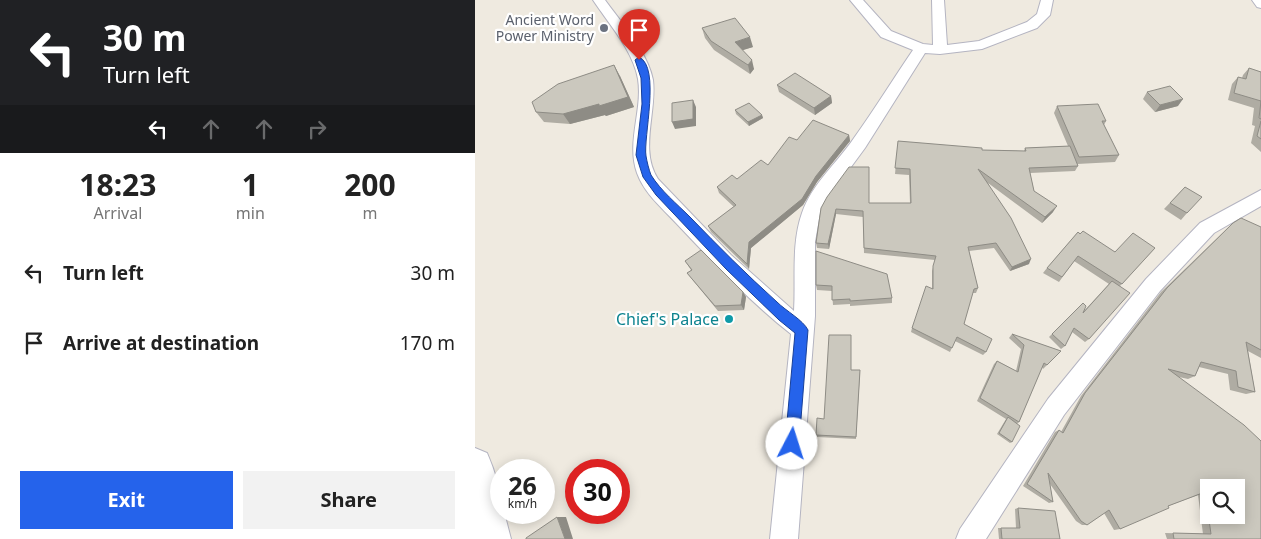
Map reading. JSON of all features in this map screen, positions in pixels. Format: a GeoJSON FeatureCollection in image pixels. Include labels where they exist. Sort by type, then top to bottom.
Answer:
{"type":"FeatureCollection","features":[{"type":"Feature","properties":{"kind":"street"},"geometry":{"type":"LineString","coordinates":[[599,0],[639,60],[645,78],[646,104],[641,155],[646,175],[659,192],[730,266],[802,330]]}},
{"type":"Feature","properties":{"kind":"street"},"geometry":{"type":"LineString","coordinates":[[856,0],[887,34],[921,48],[940,50],[982,45],[1032,25],[1043,15],[1047,0]]}},
{"type":"Feature","properties":{"kind":"street"},"geometry":{"type":"LineString","coordinates":[[938,0],[940,50]]}},
{"type":"Feature","properties":{"kind":"street"},"geometry":{"type":"LineString","coordinates":[[1258,0],[1261,4]]}},
{"type":"Feature","properties":{"kind":"street"},"geometry":{"type":"LineString","coordinates":[[784,539],[802,330],[805,314],[806,240],[811,214],[816,200],[858,146],[921,48]]}},
{"type":"Feature","properties":{"kind":"street"},"geometry":{"type":"LineString","coordinates":[[970,539],[1056,407],[1153,285],[1207,228],[1261,197]]}},
{"type":"Feature","properties":{"kind":"street"},"geometry":{"type":"LineString","coordinates":[[475,465],[492,539]]}},
{"type":"Feature","properties":{"kind":"building"},"geometry":{"type":"Polygon","coordinates":[[[735,18],[750,37],[735,42],[752,60],[748,65],[711,41],[702,28],[735,18]]]}},
{"type":"Feature","properties":{"kind":"building"},"geometry":{"type":"Polygon","coordinates":[[[614,65],[628,97],[563,114],[536,112],[532,102],[558,84],[614,65]]]}},
{"type":"Feature","properties":{"kind":"building"},"geometry":{"type":"Polygon","coordinates":[[[1249,68],[1261,72],[1261,101],[1234,93],[1238,77],[1246,79],[1249,68]]]}},
{"type":"Feature","properties":{"kind":"building"},"geometry":{"type":"Polygon","coordinates":[[[795,73],[831,96],[814,108],[777,85],[795,73]]]}},
{"type":"Feature","properties":{"kind":"building"},"geometry":{"type":"Polygon","coordinates":[[[1170,86],[1183,99],[1160,105],[1147,92],[1170,86]]]}},
{"type":"Feature","properties":{"kind":"building"},"geometry":{"type":"Polygon","coordinates":[[[693,100],[693,119],[672,122],[672,103],[693,100]]]}},
{"type":"Feature","properties":{"kind":"building"},"geometry":{"type":"Polygon","coordinates":[[[1261,101],[1261,119],[1259,118],[1261,101]]]}},
{"type":"Feature","properties":{"kind":"building"},"geometry":{"type":"Polygon","coordinates":[[[749,103],[762,115],[748,122],[735,110],[749,103]]]}},
{"type":"Feature","properties":{"kind":"building"},"geometry":{"type":"Polygon","coordinates":[[[1098,104],[1106,121],[1102,121],[1119,155],[1079,157],[1057,106],[1098,104]]]}},
{"type":"Feature","properties":{"kind":"building"},"geometry":{"type":"Polygon","coordinates":[[[813,120],[849,135],[816,176],[802,199],[749,242],[747,264],[708,226],[736,205],[717,187],[732,175],[737,179],[761,160],[768,165],[789,137],[797,140],[813,120]]]}},
{"type":"Feature","properties":{"kind":"building"},"geometry":{"type":"Polygon","coordinates":[[[1261,121],[1261,139],[1257,136],[1261,121]]]}},
{"type":"Feature","properties":{"kind":"building"},"geometry":{"type":"Polygon","coordinates":[[[898,141],[982,148],[982,150],[1026,151],[1025,148],[1070,146],[1078,166],[1029,168],[1034,191],[1057,206],[1045,217],[978,169],[1011,218],[1031,259],[1012,267],[996,243],[968,247],[978,288],[974,289],[964,324],[992,339],[986,352],[957,337],[952,348],[912,328],[926,286],[933,289],[933,266],[936,256],[864,248],[863,211],[836,209],[828,244],[816,243],[821,208],[849,167],[869,167],[869,203],[911,203],[910,169],[895,168],[898,141]]]}},
{"type":"Feature","properties":{"kind":"building"},"geometry":{"type":"Polygon","coordinates":[[[1185,187],[1202,197],[1187,213],[1170,203],[1185,187]]]}},
{"type":"Feature","properties":{"kind":"building"},"geometry":{"type":"Polygon","coordinates":[[[1241,218],[1261,227],[1261,350],[1246,342],[1255,392],[1238,387],[1236,371],[1201,362],[1195,376],[1168,369],[1244,425],[1261,441],[1261,539],[1174,539],[1173,533],[1211,534],[1210,524],[1245,524],[1245,479],[1200,479],[1200,494],[1168,506],[1169,508],[1120,529],[1109,510],[1087,525],[1081,521],[1048,473],[1053,502],[1027,484],[1059,430],[1063,433],[1085,393],[1167,288],[1233,223],[1241,218]]]}},
{"type":"Feature","properties":{"kind":"building"},"geometry":{"type":"Polygon","coordinates":[[[1083,231],[1115,252],[1133,233],[1155,248],[1122,284],[1078,256],[1062,277],[1047,268],[1078,232],[1080,234],[1083,231]]]}},
{"type":"Feature","properties":{"kind":"building"},"geometry":{"type":"Polygon","coordinates":[[[701,250],[743,292],[741,305],[715,306],[687,273],[692,270],[685,261],[701,250]]]}},
{"type":"Feature","properties":{"kind":"building"},"geometry":{"type":"Polygon","coordinates":[[[816,251],[887,274],[892,298],[850,301],[850,299],[832,300],[832,286],[816,285],[816,251]]]}},
{"type":"Feature","properties":{"kind":"building"},"geometry":{"type":"Polygon","coordinates":[[[1112,281],[1130,293],[1089,339],[1074,328],[1065,346],[1052,334],[1083,303],[1086,306],[1083,313],[1112,281]]]}},
{"type":"Feature","properties":{"kind":"building"},"geometry":{"type":"Polygon","coordinates":[[[1012,334],[1061,351],[1047,365],[1044,363],[1019,422],[980,398],[997,361],[1018,372],[1024,345],[1012,334]]]}},
{"type":"Feature","properties":{"kind":"building"},"geometry":{"type":"Polygon","coordinates":[[[829,335],[851,335],[851,370],[860,370],[856,437],[816,435],[817,418],[824,419],[829,335]]]}},
{"type":"Feature","properties":{"kind":"building"},"geometry":{"type":"Polygon","coordinates":[[[1008,417],[1020,426],[1012,442],[999,433],[1008,417]]]}},
{"type":"Feature","properties":{"kind":"building"},"geometry":{"type":"Polygon","coordinates":[[[1018,508],[1055,511],[1060,539],[1002,539],[1001,528],[1020,528],[1018,508]]]}},
{"type":"Feature","properties":{"kind":"building"},"geometry":{"type":"Polygon","coordinates":[[[557,517],[565,539],[526,539],[547,524],[555,524],[555,518],[557,517]]]}},
{"type":"Feature","properties":{"kind":"place","name":"Ancient Word Power Ministry"},"geometry":{"type":"Point","coordinates":[604,28]}},
{"type":"Feature","properties":{"kind":"place","name":"Chief's Palace"},"geometry":{"type":"Point","coordinates":[729,319]}},
{"type":"Feature","properties":{"kind":"route"},"geometry":{"type":"LineString","coordinates":[[639,60],[645,78],[646,104],[641,155],[646,175],[659,192],[730,266],[802,330],[792,444]]}}]}
